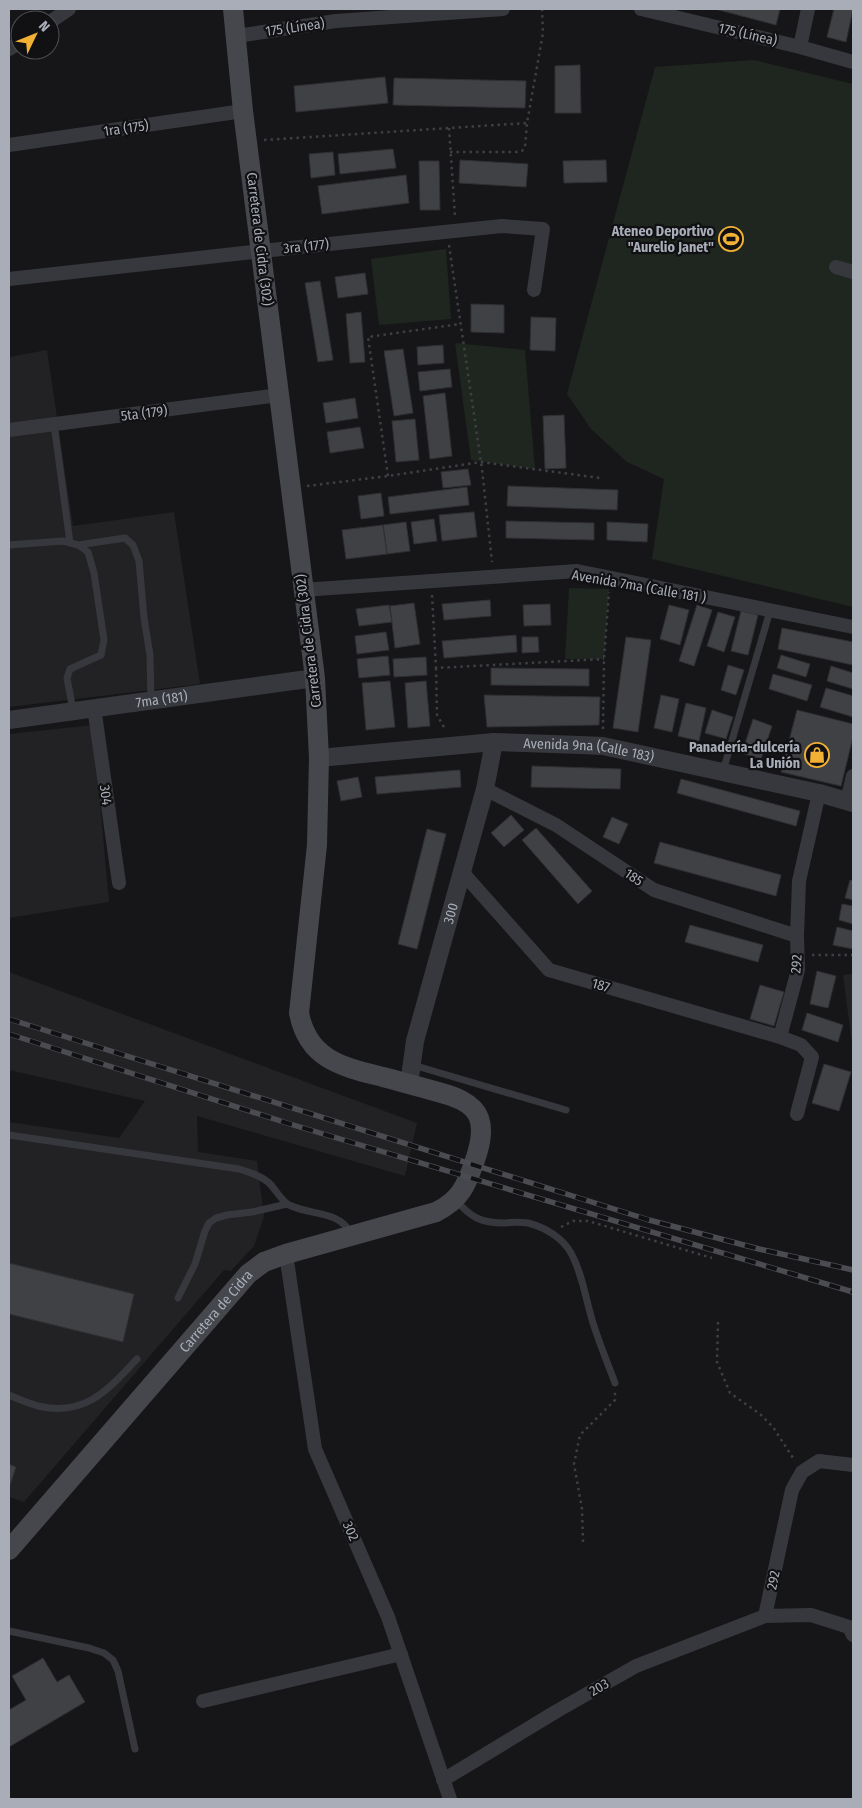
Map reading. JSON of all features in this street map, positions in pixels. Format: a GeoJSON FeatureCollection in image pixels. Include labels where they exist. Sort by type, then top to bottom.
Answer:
{"type":"FeatureCollection","features":[{"type":"Feature","properties":{"kind":"main road","name":"Carretera de Cidra (302)"},"geometry":{"type":"LineString","coordinates":[[233,9],[243,110],[262,250],[302,590],[315,678],[319,758],[317,845],[299,1013],[302,1028],[310,1042],[324,1057],[347,1068],[410,1074],[471,1107],[478,1116],[481,1127],[475,1159]]}},
{"type":"Feature","properties":{"kind":"main road","name":"Carretera de Cidra"},"geometry":{"type":"LineString","coordinates":[[9,1550],[248,1274],[264,1262],[286,1254],[436,1212],[446,1207],[463,1191],[475,1159]]}},
{"type":"Feature","properties":{"kind":"street","name":"175 (Línea)"},"geometry":{"type":"LineString","coordinates":[[237,36],[336,21],[503,9]]}},
{"type":"Feature","properties":{"kind":"street","name":"175 (Línea)"},"geometry":{"type":"LineString","coordinates":[[641,9],[800,47],[853,62]]}},
{"type":"Feature","properties":{"kind":"street"},"geometry":{"type":"LineString","coordinates":[[800,47],[808,9]]}},
{"type":"Feature","properties":{"kind":"street","name":"1ra (175)"},"geometry":{"type":"LineString","coordinates":[[9,145],[243,110]]}},
{"type":"Feature","properties":{"kind":"street","name":"3ra (177)"},"geometry":{"type":"LineString","coordinates":[[9,279],[262,250],[502,226],[543,230],[534,290]]}},
{"type":"Feature","properties":{"kind":"street"},"geometry":{"type":"LineString","coordinates":[[836,267],[853,272]]}},
{"type":"Feature","properties":{"kind":"street","name":"5ta (179)"},"geometry":{"type":"LineString","coordinates":[[9,430],[279,395]]}},
{"type":"Feature","properties":{"kind":"street","name":"Avenida 7ma (Calle 181 )"},"geometry":{"type":"LineString","coordinates":[[302,590],[577,571],[853,627]]}},
{"type":"Feature","properties":{"kind":"street","name":"7ma (181)"},"geometry":{"type":"LineString","coordinates":[[9,720],[315,678]]}},
{"type":"Feature","properties":{"kind":"street","name":"304"},"geometry":{"type":"LineString","coordinates":[[94,707],[119,883]]}},
{"type":"Feature","properties":{"kind":"street","name":"Avenida 9na (Calle 183)"},"geometry":{"type":"LineString","coordinates":[[319,758],[494,742],[603,746],[819,793],[850,802]]}},
{"type":"Feature","properties":{"kind":"street","name":"300"},"geometry":{"type":"LineString","coordinates":[[410,1074],[415,1042],[485,789],[494,742]]}},
{"type":"Feature","properties":{"kind":"street"},"geometry":{"type":"LineString","coordinates":[[850,802],[853,776]]}},
{"type":"Feature","properties":{"kind":"street","name":"185"},"geometry":{"type":"LineString","coordinates":[[485,789],[556,825],[654,890],[797,936]]}},
{"type":"Feature","properties":{"kind":"street","name":"292"},"geometry":{"type":"LineString","coordinates":[[780,1037],[798,970],[799,881],[819,793]]}},
{"type":"Feature","properties":{"kind":"street","name":"187"},"geometry":{"type":"LineString","coordinates":[[462,872],[549,970],[780,1037]]}},
{"type":"Feature","properties":{"kind":"street"},"geometry":{"type":"LineString","coordinates":[[780,1037],[801,1045],[812,1057],[797,1114]]}},
{"type":"Feature","properties":{"kind":"street","name":"302"},"geometry":{"type":"LineString","coordinates":[[286,1254],[315,1449],[388,1617],[450,1799]]}},
{"type":"Feature","properties":{"kind":"street","name":"292"},"geometry":{"type":"LineString","coordinates":[[765,1616],[792,1490],[802,1472],[818,1460],[853,1465]]}},
{"type":"Feature","properties":{"kind":"street"},"geometry":{"type":"LineString","coordinates":[[765,1616],[811,1615],[849,1627],[853,1635]]}},
{"type":"Feature","properties":{"kind":"street","name":"203"},"geometry":{"type":"LineString","coordinates":[[443,1780],[636,1666],[765,1616]]}},
{"type":"Feature","properties":{"kind":"street"},"geometry":{"type":"LineString","coordinates":[[203,1701],[401,1654]]}},
{"type":"Feature","properties":{"kind":"lane"},"geometry":{"type":"LineString","coordinates":[[54,424],[70,543]]}},
{"type":"Feature","properties":{"kind":"lane"},"geometry":{"type":"LineString","coordinates":[[78,545],[125,538],[133,545],[139,561],[144,618],[150,655],[151,700]]}},
{"type":"Feature","properties":{"kind":"lane"},"geometry":{"type":"LineString","coordinates":[[9,545],[63,541],[78,545],[88,552],[94,573],[104,640],[101,655],[70,669],[67,678],[73,710]]}},
{"type":"Feature","properties":{"kind":"lane"},"geometry":{"type":"LineString","coordinates":[[722,773],[770,611]]}},
{"type":"Feature","properties":{"kind":"lane"},"geometry":{"type":"LineString","coordinates":[[410,1074],[566,1110]]}},
{"type":"Feature","properties":{"kind":"lane"},"geometry":{"type":"LineString","coordinates":[[9,1135],[239,1169],[254,1174],[268,1183],[287,1204],[304,1212],[332,1216],[342,1222],[351,1235]]}},
{"type":"Feature","properties":{"kind":"lane"},"geometry":{"type":"LineString","coordinates":[[455,1199],[464,1210],[477,1220],[492,1223],[525,1223],[538,1226],[562,1242],[571,1253],[594,1327],[615,1383]]}},
{"type":"Feature","properties":{"kind":"lane"},"geometry":{"type":"LineString","coordinates":[[178,1298],[195,1264],[204,1231],[209,1223],[216,1218],[226,1215],[252,1212],[287,1204]]}},
{"type":"Feature","properties":{"kind":"lane"},"geometry":{"type":"LineString","coordinates":[[9,1395],[45,1407],[75,1406],[94,1399],[110,1388],[137,1360]]}},
{"type":"Feature","properties":{"kind":"lane"},"geometry":{"type":"LineString","coordinates":[[9,1631],[90,1648],[104,1653],[112,1660],[118,1671],[135,1749]]}},
{"type":"Feature","properties":{"kind":"path"},"geometry":{"type":"LineString","coordinates":[[450,152],[516,152],[525,147],[527,123],[543,32],[542,9]]}},
{"type":"Feature","properties":{"kind":"path"},"geometry":{"type":"LineString","coordinates":[[247,141],[527,123]]}},
{"type":"Feature","properties":{"kind":"path"},"geometry":{"type":"LineString","coordinates":[[449,128],[451,231],[460,324],[481,462],[493,577]]}},
{"type":"Feature","properties":{"kind":"path"},"geometry":{"type":"LineString","coordinates":[[388,476],[368,338],[460,324]]}},
{"type":"Feature","properties":{"kind":"path"},"geometry":{"type":"LineString","coordinates":[[290,488],[481,462],[600,478]]}},
{"type":"Feature","properties":{"kind":"path"},"geometry":{"type":"LineString","coordinates":[[603,746],[604,659],[611,578]]}},
{"type":"Feature","properties":{"kind":"path"},"geometry":{"type":"LineString","coordinates":[[432,581],[438,715],[453,746]]}},
{"type":"Feature","properties":{"kind":"path"},"geometry":{"type":"LineString","coordinates":[[436,668],[550,660],[604,659]]}},
{"type":"Feature","properties":{"kind":"path"},"geometry":{"type":"LineString","coordinates":[[798,954],[853,955]]}},
{"type":"Feature","properties":{"kind":"path"},"geometry":{"type":"LineString","coordinates":[[552,1234],[560,1227],[574,1221],[588,1221],[712,1258]]}},
{"type":"Feature","properties":{"kind":"path"},"geometry":{"type":"LineString","coordinates":[[718,1322],[716,1362],[730,1393],[760,1414],[772,1427],[802,1472]]}},
{"type":"Feature","properties":{"kind":"path"},"geometry":{"type":"LineString","coordinates":[[583,1542],[582,1509],[574,1464],[580,1435],[615,1400],[615,1383]]}},
{"type":"Feature","properties":{"kind":"shaded area","name":"Ateneo Deportivo \"Aurelio Janet\""},"geometry":{"type":"Polygon","coordinates":[[[754,60],[853,84],[853,607],[652,559],[664,479],[627,462],[591,429],[567,394],[655,67],[754,60]]]}},
{"type":"Feature","properties":{"kind":"shaded area"},"geometry":{"type":"Polygon","coordinates":[[[446,249],[451,319],[379,325],[371,259],[446,249]]]}},
{"type":"Feature","properties":{"kind":"shaded area"},"geometry":{"type":"Polygon","coordinates":[[[455,343],[525,350],[535,469],[471,460],[455,343]]]}},
{"type":"Feature","properties":{"kind":"shaded area"},"geometry":{"type":"Polygon","coordinates":[[[47,350],[73,526],[174,512],[200,684],[9,707],[9,357],[47,350]]]}},
{"type":"Feature","properties":{"kind":"shaded area"},"geometry":{"type":"Polygon","coordinates":[[[569,588],[609,589],[604,659],[565,659],[569,588]]]}},
{"type":"Feature","properties":{"kind":"shaded area"},"geometry":{"type":"Polygon","coordinates":[[[93,725],[109,902],[9,918],[9,734],[93,725]]]}},
{"type":"Feature","properties":{"kind":"shaded area"},"geometry":{"type":"Polygon","coordinates":[[[9,972],[417,1123],[405,1176],[197,1116],[198,1152],[257,1161],[264,1216],[254,1246],[231,1271],[224,1270],[24,1502],[9,1497],[9,1122],[119,1138],[145,1101],[9,1070],[9,972]]]}},
{"type":"Feature","properties":{"kind":"shaded area"},"geometry":{"type":"Polygon","coordinates":[[[853,974],[853,1051],[843,975],[853,974]]]}},
{"type":"Feature","properties":{"kind":"building"},"geometry":{"type":"Polygon","coordinates":[[[715,9],[780,9],[776,25],[715,9]]]}},
{"type":"Feature","properties":{"kind":"building"},"geometry":{"type":"Polygon","coordinates":[[[834,9],[853,9],[846,42],[827,37],[834,9]]]}},
{"type":"Feature","properties":{"kind":"building"},"geometry":{"type":"Polygon","coordinates":[[[580,65],[581,113],[555,113],[555,66],[580,65]]]}},
{"type":"Feature","properties":{"kind":"building"},"geometry":{"type":"Polygon","coordinates":[[[385,77],[388,103],[296,112],[294,86],[385,77]]]}},
{"type":"Feature","properties":{"kind":"building"},"geometry":{"type":"Polygon","coordinates":[[[394,78],[526,81],[525,108],[393,105],[394,78]]]}},
{"type":"Feature","properties":{"kind":"building"},"geometry":{"type":"Polygon","coordinates":[[[393,149],[396,168],[340,174],[338,154],[393,149]]]}},
{"type":"Feature","properties":{"kind":"building"},"geometry":{"type":"Polygon","coordinates":[[[333,152],[335,175],[311,178],[309,154],[333,152]]]}},
{"type":"Feature","properties":{"kind":"building"},"geometry":{"type":"Polygon","coordinates":[[[460,160],[528,164],[526,187],[459,183],[460,160]]]}},
{"type":"Feature","properties":{"kind":"building"},"geometry":{"type":"Polygon","coordinates":[[[606,160],[607,182],[564,183],[563,161],[606,160]]]}},
{"type":"Feature","properties":{"kind":"building"},"geometry":{"type":"Polygon","coordinates":[[[419,161],[439,161],[440,210],[420,210],[419,161]]]}},
{"type":"Feature","properties":{"kind":"building"},"geometry":{"type":"Polygon","coordinates":[[[406,175],[409,203],[322,214],[318,186],[406,175]]]}},
{"type":"Feature","properties":{"kind":"building"},"geometry":{"type":"Polygon","coordinates":[[[365,273],[368,294],[338,298],[335,277],[365,273]]]}},
{"type":"Feature","properties":{"kind":"building"},"geometry":{"type":"Polygon","coordinates":[[[320,281],[333,360],[318,362],[305,283],[320,281]]]}},
{"type":"Feature","properties":{"kind":"building"},"geometry":{"type":"Polygon","coordinates":[[[471,304],[504,305],[504,333],[471,332],[471,304]]]}},
{"type":"Feature","properties":{"kind":"building"},"geometry":{"type":"Polygon","coordinates":[[[361,312],[365,362],[350,363],[346,314],[361,312]]]}},
{"type":"Feature","properties":{"kind":"building"},"geometry":{"type":"Polygon","coordinates":[[[531,317],[556,318],[555,351],[530,350],[531,317]]]}},
{"type":"Feature","properties":{"kind":"building"},"geometry":{"type":"Polygon","coordinates":[[[443,345],[444,363],[418,365],[417,347],[443,345]]]}},
{"type":"Feature","properties":{"kind":"building"},"geometry":{"type":"Polygon","coordinates":[[[403,349],[413,413],[394,416],[384,351],[403,349]]]}},
{"type":"Feature","properties":{"kind":"building"},"geometry":{"type":"Polygon","coordinates":[[[450,369],[452,387],[420,391],[418,372],[450,369]]]}},
{"type":"Feature","properties":{"kind":"building"},"geometry":{"type":"Polygon","coordinates":[[[445,393],[452,456],[430,459],[423,396],[445,393]]]}},
{"type":"Feature","properties":{"kind":"building"},"geometry":{"type":"Polygon","coordinates":[[[355,398],[358,418],[326,423],[323,403],[355,398]]]}},
{"type":"Feature","properties":{"kind":"building"},"geometry":{"type":"Polygon","coordinates":[[[564,415],[566,468],[545,469],[543,416],[564,415]]]}},
{"type":"Feature","properties":{"kind":"building"},"geometry":{"type":"Polygon","coordinates":[[[415,419],[419,460],[396,462],[392,421],[415,419]]]}},
{"type":"Feature","properties":{"kind":"building"},"geometry":{"type":"Polygon","coordinates":[[[360,427],[364,448],[330,453],[327,432],[360,427]]]}},
{"type":"Feature","properties":{"kind":"building"},"geometry":{"type":"Polygon","coordinates":[[[468,469],[471,485],[443,488],[441,472],[468,469]]]}},
{"type":"Feature","properties":{"kind":"building"},"geometry":{"type":"Polygon","coordinates":[[[508,486],[618,490],[617,510],[507,506],[508,486]]]}},
{"type":"Feature","properties":{"kind":"building"},"geometry":{"type":"Polygon","coordinates":[[[467,487],[469,505],[390,514],[388,497],[467,487]]]}},
{"type":"Feature","properties":{"kind":"building"},"geometry":{"type":"Polygon","coordinates":[[[381,493],[384,516],[361,519],[358,496],[381,493]]]}},
{"type":"Feature","properties":{"kind":"building"},"geometry":{"type":"Polygon","coordinates":[[[474,512],[477,537],[442,541],[439,515],[474,512]]]}},
{"type":"Feature","properties":{"kind":"building"},"geometry":{"type":"Polygon","coordinates":[[[434,519],[437,541],[414,544],[411,522],[434,519]]]}},
{"type":"Feature","properties":{"kind":"building"},"geometry":{"type":"Polygon","coordinates":[[[506,521],[594,523],[594,540],[506,538],[506,521]]]}},
{"type":"Feature","properties":{"kind":"building"},"geometry":{"type":"Polygon","coordinates":[[[406,522],[410,551],[387,554],[383,525],[406,522]]]}},
{"type":"Feature","properties":{"kind":"building"},"geometry":{"type":"Polygon","coordinates":[[[607,522],[648,524],[647,542],[607,540],[607,522]]]}},
{"type":"Feature","properties":{"kind":"building"},"geometry":{"type":"Polygon","coordinates":[[[383,525],[387,554],[346,559],[342,530],[383,525]]]}},
{"type":"Feature","properties":{"kind":"building"},"geometry":{"type":"Polygon","coordinates":[[[490,600],[491,616],[444,620],[442,604],[490,600]]]}},
{"type":"Feature","properties":{"kind":"building"},"geometry":{"type":"Polygon","coordinates":[[[414,603],[420,644],[395,648],[390,606],[414,603]]]}},
{"type":"Feature","properties":{"kind":"building"},"geometry":{"type":"Polygon","coordinates":[[[550,604],[551,625],[524,626],[523,605],[550,604]]]}},
{"type":"Feature","properties":{"kind":"building"},"geometry":{"type":"Polygon","coordinates":[[[389,605],[392,622],[359,626],[356,609],[389,605]]]}},
{"type":"Feature","properties":{"kind":"building"},"geometry":{"type":"Polygon","coordinates":[[[669,605],[689,610],[680,645],[660,639],[669,605]]]}},
{"type":"Feature","properties":{"kind":"building"},"geometry":{"type":"Polygon","coordinates":[[[697,605],[712,610],[694,666],[679,661],[697,605]]]}},
{"type":"Feature","properties":{"kind":"building"},"geometry":{"type":"Polygon","coordinates":[[[741,611],[758,615],[748,655],[731,651],[741,611]]]}},
{"type":"Feature","properties":{"kind":"building"},"geometry":{"type":"Polygon","coordinates":[[[718,612],[735,617],[724,652],[707,646],[718,612]]]}},
{"type":"Feature","properties":{"kind":"building"},"geometry":{"type":"Polygon","coordinates":[[[782,628],[853,642],[853,665],[778,649],[782,628]]]}},
{"type":"Feature","properties":{"kind":"building"},"geometry":{"type":"Polygon","coordinates":[[[386,632],[389,650],[357,654],[355,636],[386,632]]]}},
{"type":"Feature","properties":{"kind":"building"},"geometry":{"type":"Polygon","coordinates":[[[516,635],[517,652],[444,658],[442,641],[516,635]]]}},
{"type":"Feature","properties":{"kind":"building"},"geometry":{"type":"Polygon","coordinates":[[[522,637],[538,637],[539,652],[522,653],[522,637]]]}},
{"type":"Feature","properties":{"kind":"building"},"geometry":{"type":"Polygon","coordinates":[[[626,637],[651,640],[638,732],[613,728],[626,637]]]}},
{"type":"Feature","properties":{"kind":"building"},"geometry":{"type":"Polygon","coordinates":[[[781,655],[810,664],[806,677],[777,668],[781,655]]]}},
{"type":"Feature","properties":{"kind":"building"},"geometry":{"type":"Polygon","coordinates":[[[388,656],[390,675],[359,678],[357,659],[388,656]]]}},
{"type":"Feature","properties":{"kind":"building"},"geometry":{"type":"Polygon","coordinates":[[[426,657],[427,675],[394,677],[393,659],[426,657]]]}},
{"type":"Feature","properties":{"kind":"building"},"geometry":{"type":"Polygon","coordinates":[[[728,665],[744,670],[736,695],[721,690],[728,665]]]}},
{"type":"Feature","properties":{"kind":"building"},"geometry":{"type":"Polygon","coordinates":[[[831,666],[853,673],[853,689],[827,681],[831,666]]]}},
{"type":"Feature","properties":{"kind":"building"},"geometry":{"type":"Polygon","coordinates":[[[491,668],[589,669],[589,686],[491,685],[491,668]]]}},
{"type":"Feature","properties":{"kind":"building"},"geometry":{"type":"Polygon","coordinates":[[[773,674],[812,685],[807,701],[769,689],[773,674]]]}},
{"type":"Feature","properties":{"kind":"building"},"geometry":{"type":"Polygon","coordinates":[[[390,681],[395,727],[366,730],[362,683],[390,681]]]}},
{"type":"Feature","properties":{"kind":"building"},"geometry":{"type":"Polygon","coordinates":[[[426,681],[430,726],[408,728],[405,683],[426,681]]]}},
{"type":"Feature","properties":{"kind":"building"},"geometry":{"type":"Polygon","coordinates":[[[826,688],[853,696],[853,717],[820,707],[826,688]]]}},
{"type":"Feature","properties":{"kind":"building"},"geometry":{"type":"Polygon","coordinates":[[[484,695],[600,697],[599,725],[487,727],[484,695]]]}},
{"type":"Feature","properties":{"kind":"building"},"geometry":{"type":"Polygon","coordinates":[[[661,695],[679,699],[672,732],[654,728],[661,695]]]}},
{"type":"Feature","properties":{"kind":"building"},"geometry":{"type":"Polygon","coordinates":[[[686,703],[706,708],[699,741],[678,736],[686,703]]]}},
{"type":"Feature","properties":{"kind":"building"},"geometry":{"type":"Polygon","coordinates":[[[712,710],[733,717],[726,739],[705,733],[712,710]]]}},
{"type":"Feature","properties":{"kind":"building","name":"Panadería-dulcería La Unión"},"geometry":{"type":"Polygon","coordinates":[[[797,710],[853,724],[853,737],[841,786],[781,772],[797,710]]]}},
{"type":"Feature","properties":{"kind":"building"},"geometry":{"type":"Polygon","coordinates":[[[753,719],[772,726],[761,759],[742,753],[753,719]]]}},
{"type":"Feature","properties":{"kind":"building"},"geometry":{"type":"Polygon","coordinates":[[[532,766],[621,769],[620,789],[531,787],[532,766]]]}},
{"type":"Feature","properties":{"kind":"building"},"geometry":{"type":"Polygon","coordinates":[[[460,770],[461,787],[377,794],[375,777],[460,770]]]}},
{"type":"Feature","properties":{"kind":"building"},"geometry":{"type":"Polygon","coordinates":[[[358,777],[362,797],[341,801],[337,781],[358,777]]]}},
{"type":"Feature","properties":{"kind":"building"},"geometry":{"type":"Polygon","coordinates":[[[681,779],[800,811],[796,826],[677,793],[681,779]]]}},
{"type":"Feature","properties":{"kind":"building"},"geometry":{"type":"Polygon","coordinates":[[[511,815],[524,830],[504,847],[491,833],[511,815]]]}},
{"type":"Feature","properties":{"kind":"building"},"geometry":{"type":"Polygon","coordinates":[[[612,817],[628,824],[619,844],[603,837],[612,817]]]}},
{"type":"Feature","properties":{"kind":"building"},"geometry":{"type":"Polygon","coordinates":[[[536,828],[592,891],[578,904],[522,840],[536,828]]]}},
{"type":"Feature","properties":{"kind":"building"},"geometry":{"type":"Polygon","coordinates":[[[427,829],[446,834],[417,949],[398,944],[427,829]]]}},
{"type":"Feature","properties":{"kind":"building"},"geometry":{"type":"Polygon","coordinates":[[[660,842],[781,875],[776,896],[654,863],[660,842]]]}},
{"type":"Feature","properties":{"kind":"building"},"geometry":{"type":"Polygon","coordinates":[[[850,880],[853,881],[853,900],[845,898],[850,880]]]}},
{"type":"Feature","properties":{"kind":"building"},"geometry":{"type":"Polygon","coordinates":[[[842,904],[853,906],[853,924],[839,920],[842,904]]]}},
{"type":"Feature","properties":{"kind":"building"},"geometry":{"type":"Polygon","coordinates":[[[690,925],[763,945],[758,962],[685,942],[690,925]]]}},
{"type":"Feature","properties":{"kind":"building"},"geometry":{"type":"Polygon","coordinates":[[[837,927],[853,931],[853,949],[833,945],[837,927]]]}},
{"type":"Feature","properties":{"kind":"building"},"geometry":{"type":"Polygon","coordinates":[[[817,971],[836,976],[828,1008],[810,1004],[817,971]]]}},
{"type":"Feature","properties":{"kind":"building"},"geometry":{"type":"Polygon","coordinates":[[[760,985],[784,992],[774,1026],[750,1019],[760,985]]]}},
{"type":"Feature","properties":{"kind":"building"},"geometry":{"type":"Polygon","coordinates":[[[807,1013],[843,1025],[838,1042],[802,1030],[807,1013]]]}},
{"type":"Feature","properties":{"kind":"building"},"geometry":{"type":"Polygon","coordinates":[[[824,1064],[851,1072],[839,1111],[812,1103],[824,1064]]]}},
{"type":"Feature","properties":{"kind":"building"},"geometry":{"type":"Polygon","coordinates":[[[9,1263],[134,1294],[123,1342],[9,1314],[9,1263]]]}},
{"type":"Feature","properties":{"kind":"building"},"geometry":{"type":"Polygon","coordinates":[[[9,1464],[16,1467],[9,1488],[9,1464]]]}},
{"type":"Feature","properties":{"kind":"building"},"geometry":{"type":"Polygon","coordinates":[[[43,1658],[57,1682],[69,1675],[85,1702],[9,1747],[9,1710],[26,1700],[12,1676],[43,1658]]]}},
{"type":"Feature","properties":{"kind":"railway"},"geometry":{"type":"LineString","coordinates":[[9,1019],[649,1220],[759,1249],[853,1270]]}},
{"type":"Feature","properties":{"kind":"railway"},"geometry":{"type":"LineString","coordinates":[[9,1034],[290,1124],[853,1292]]}},
{"type":"Feature","properties":{"kind":"place","name":"Ateneo Deportivo \"Aurelio Janet\""},"geometry":{"type":"Point","coordinates":[731,239]}},
{"type":"Feature","properties":{"kind":"place","name":"Panadería-dulcería La Unión"},"geometry":{"type":"Point","coordinates":[817,755]}}]}
